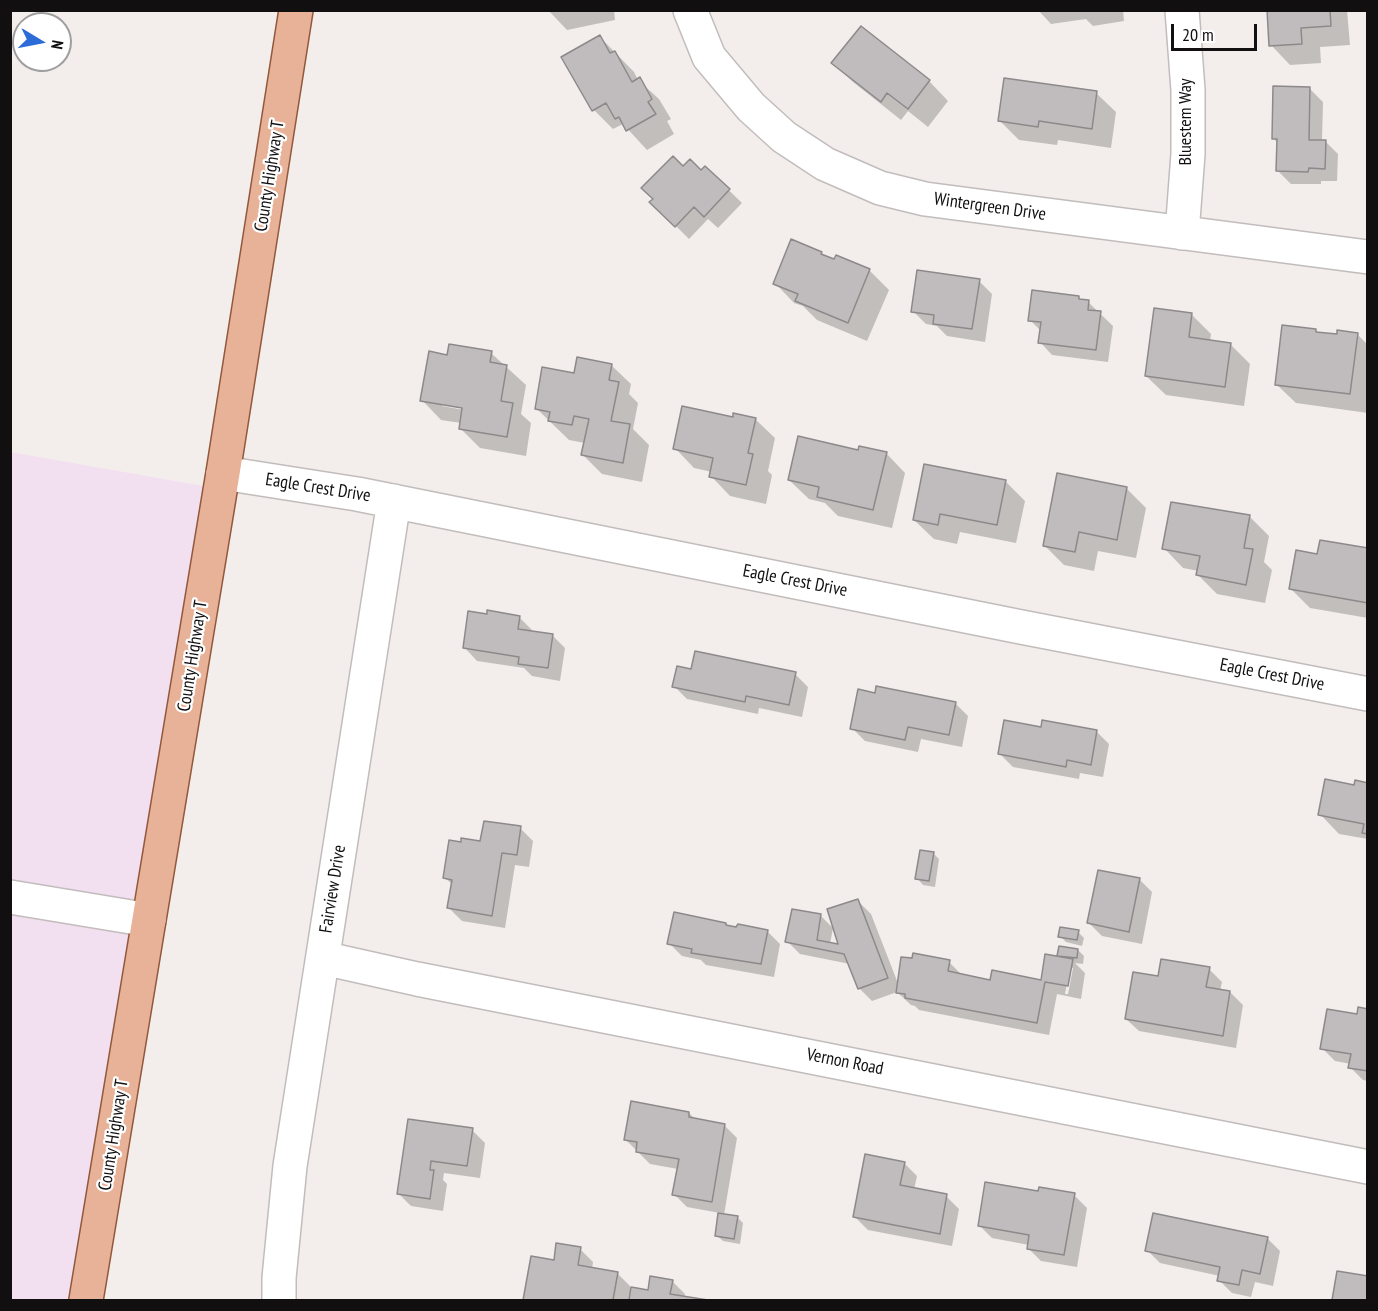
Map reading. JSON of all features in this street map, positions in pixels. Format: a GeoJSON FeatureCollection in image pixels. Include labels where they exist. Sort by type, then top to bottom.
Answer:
{"type":"FeatureCollection","features":[{"type":"Feature","properties":{"kind":"main road","name":"County Highway T"},"geometry":{"type":"LineString","coordinates":[[86,1300],[223,472],[296,10]]}},
{"type":"Feature","properties":{"kind":"street","name":"Wintergreen Drive"},"geometry":{"type":"LineString","coordinates":[[690,10],[709,57],[751,107],[784,137],[825,164],[880,188],[925,199],[1368,257]]}},
{"type":"Feature","properties":{"kind":"street","name":"Bluestem Way"},"geometry":{"type":"LineString","coordinates":[[1182,10],[1188,90],[1188,154],[1182,233]]}},
{"type":"Feature","properties":{"kind":"street","name":"Eagle Crest Drive"},"geometry":{"type":"LineString","coordinates":[[223,472],[394,501],[1020,627],[1368,694]]}},
{"type":"Feature","properties":{"kind":"street","name":"Fairview Drive"},"geometry":{"type":"LineString","coordinates":[[279,1289],[290,1166],[394,501]]}},
{"type":"Feature","properties":{"kind":"street"},"geometry":{"type":"LineString","coordinates":[[10,897],[149,920]]}},
{"type":"Feature","properties":{"kind":"street","name":"Vernon Road"},"geometry":{"type":"LineString","coordinates":[[323,958],[1368,1167]]}},
{"type":"Feature","properties":{"kind":"shaded area"},"geometry":{"type":"Polygon","coordinates":[[[10,452],[220,489],[86,1300],[11,1300],[10,452]]]}},
{"type":"Feature","properties":{"kind":"building"},"geometry":{"type":"Polygon","coordinates":[[[1267,10],[1330,10],[1331,26],[1301,28],[1302,44],[1269,46],[1267,10]]]}},
{"type":"Feature","properties":{"kind":"building"},"geometry":{"type":"Polygon","coordinates":[[[861,26],[930,80],[908,109],[887,93],[881,102],[831,63],[861,26]]]}},
{"type":"Feature","properties":{"kind":"building"},"geometry":{"type":"Polygon","coordinates":[[[600,35],[610,53],[615,51],[632,82],[640,77],[652,99],[648,102],[656,114],[626,131],[619,117],[615,119],[606,103],[592,111],[561,57],[600,35]]]}},
{"type":"Feature","properties":{"kind":"building"},"geometry":{"type":"Polygon","coordinates":[[[1004,78],[1097,91],[1092,129],[1039,121],[1038,127],[998,121],[1004,78]]]}},
{"type":"Feature","properties":{"kind":"building"},"geometry":{"type":"Polygon","coordinates":[[[1273,86],[1310,87],[1309,140],[1326,140],[1325,169],[1309,168],[1308,172],[1276,171],[1277,139],[1272,139],[1273,86]]]}},
{"type":"Feature","properties":{"kind":"building"},"geometry":{"type":"Polygon","coordinates":[[[673,156],[683,166],[690,159],[701,170],[705,166],[730,189],[704,217],[694,207],[675,227],[649,202],[653,199],[641,188],[673,156]]]}},
{"type":"Feature","properties":{"kind":"building"},"geometry":{"type":"Polygon","coordinates":[[[791,239],[834,259],[836,255],[870,269],[848,323],[795,301],[798,294],[773,284],[791,239]]]}},
{"type":"Feature","properties":{"kind":"building"},"geometry":{"type":"Polygon","coordinates":[[[917,270],[980,279],[972,329],[933,324],[934,315],[911,312],[917,270]]]}},
{"type":"Feature","properties":{"kind":"building"},"geometry":{"type":"Polygon","coordinates":[[[1032,290],[1079,296],[1079,299],[1089,300],[1088,310],[1101,311],[1096,350],[1038,343],[1041,322],[1028,321],[1032,290]]]}},
{"type":"Feature","properties":{"kind":"building"},"geometry":{"type":"Polygon","coordinates":[[[1154,308],[1192,313],[1189,337],[1231,343],[1225,387],[1145,376],[1154,308]]]}},
{"type":"Feature","properties":{"kind":"building"},"geometry":{"type":"Polygon","coordinates":[[[1282,325],[1316,329],[1316,332],[1337,334],[1337,330],[1358,333],[1350,394],[1275,385],[1282,325]]]}},
{"type":"Feature","properties":{"kind":"building"},"geometry":{"type":"Polygon","coordinates":[[[449,344],[492,351],[490,362],[507,365],[501,401],[513,403],[507,437],[459,429],[462,408],[420,401],[429,351],[447,355],[449,344]]]}},
{"type":"Feature","properties":{"kind":"building"},"geometry":{"type":"Polygon","coordinates":[[[577,357],[612,364],[609,380],[619,382],[611,421],[630,424],[623,463],[581,455],[589,419],[574,416],[572,425],[548,421],[550,412],[535,409],[542,367],[574,373],[577,357]]]}},
{"type":"Feature","properties":{"kind":"building"},"geometry":{"type":"Polygon","coordinates":[[[682,406],[733,417],[733,413],[756,418],[748,453],[753,454],[746,485],[709,477],[713,458],[673,449],[682,406]]]}},
{"type":"Feature","properties":{"kind":"building"},"geometry":{"type":"Polygon","coordinates":[[[798,436],[858,450],[859,446],[887,452],[873,510],[817,497],[819,487],[788,480],[798,436]]]}},
{"type":"Feature","properties":{"kind":"building"},"geometry":{"type":"Polygon","coordinates":[[[924,464],[1006,480],[997,525],[940,514],[938,525],[913,520],[924,464]]]}},
{"type":"Feature","properties":{"kind":"building"},"geometry":{"type":"Polygon","coordinates":[[[1057,473],[1127,487],[1117,540],[1079,532],[1075,552],[1043,546],[1057,473]]]}},
{"type":"Feature","properties":{"kind":"building"},"geometry":{"type":"Polygon","coordinates":[[[1171,502],[1250,515],[1244,548],[1253,549],[1246,585],[1196,575],[1200,556],[1162,549],[1171,502]]]}},
{"type":"Feature","properties":{"kind":"building"},"geometry":{"type":"Polygon","coordinates":[[[1320,540],[1368,548],[1368,603],[1289,589],[1296,550],[1317,554],[1320,540]]]}},
{"type":"Feature","properties":{"kind":"building"},"geometry":{"type":"Polygon","coordinates":[[[487,610],[520,616],[518,629],[553,634],[548,668],[518,664],[519,657],[463,648],[468,611],[487,614],[487,610]]]}},
{"type":"Feature","properties":{"kind":"building"},"geometry":{"type":"Polygon","coordinates":[[[695,651],[796,672],[789,705],[746,696],[745,702],[672,687],[677,666],[691,669],[695,651]]]}},
{"type":"Feature","properties":{"kind":"building"},"geometry":{"type":"Polygon","coordinates":[[[876,686],[956,702],[949,735],[908,727],[905,740],[850,729],[858,689],[875,693],[876,686]]]}},
{"type":"Feature","properties":{"kind":"building"},"geometry":{"type":"Polygon","coordinates":[[[1004,720],[1041,727],[1042,720],[1097,730],[1091,765],[1067,760],[1066,767],[998,754],[1004,720]]]}},
{"type":"Feature","properties":{"kind":"building"},"geometry":{"type":"Polygon","coordinates":[[[1325,779],[1354,785],[1355,780],[1368,783],[1368,834],[1362,833],[1364,824],[1318,815],[1325,779]]]}},
{"type":"Feature","properties":{"kind":"building"},"geometry":{"type":"Polygon","coordinates":[[[484,821],[521,826],[517,855],[502,853],[492,916],[447,908],[452,880],[443,878],[449,840],[461,842],[461,838],[480,841],[484,821]]]}},
{"type":"Feature","properties":{"kind":"building"},"geometry":{"type":"Polygon","coordinates":[[[920,850],[934,852],[929,881],[915,879],[920,850]]]}},
{"type":"Feature","properties":{"kind":"building"},"geometry":{"type":"Polygon","coordinates":[[[1098,870],[1140,878],[1129,932],[1087,923],[1098,870]]]}},
{"type":"Feature","properties":{"kind":"building"},"geometry":{"type":"Polygon","coordinates":[[[858,899],[888,978],[858,989],[844,954],[785,942],[792,909],[821,914],[817,940],[838,944],[827,909],[858,899]]]}},
{"type":"Feature","properties":{"kind":"building"},"geometry":{"type":"Polygon","coordinates":[[[674,912],[736,927],[738,924],[768,930],[761,964],[691,953],[692,949],[667,944],[674,912]]]}},
{"type":"Feature","properties":{"kind":"building"},"geometry":{"type":"Polygon","coordinates":[[[1060,927],[1079,930],[1077,940],[1058,937],[1060,927]]]}},
{"type":"Feature","properties":{"kind":"building"},"geometry":{"type":"Polygon","coordinates":[[[1059,946],[1078,949],[1077,958],[1057,956],[1059,946]]]}},
{"type":"Feature","properties":{"kind":"building"},"geometry":{"type":"Polygon","coordinates":[[[913,953],[950,960],[948,971],[990,980],[992,970],[1041,980],[1045,954],[1073,959],[1068,986],[1045,982],[1037,1023],[905,998],[905,994],[896,993],[901,957],[912,958],[913,953]]]}},
{"type":"Feature","properties":{"kind":"building"},"geometry":{"type":"Polygon","coordinates":[[[1161,959],[1210,967],[1206,987],[1230,991],[1223,1036],[1125,1019],[1133,972],[1158,976],[1161,959]]]}},
{"type":"Feature","properties":{"kind":"building"},"geometry":{"type":"Polygon","coordinates":[[[1358,1007],[1368,1009],[1368,1071],[1348,1068],[1351,1054],[1320,1049],[1327,1009],[1357,1014],[1358,1007]]]}},
{"type":"Feature","properties":{"kind":"building"},"geometry":{"type":"Polygon","coordinates":[[[631,1101],[689,1112],[689,1117],[725,1124],[712,1202],[672,1195],[679,1159],[636,1152],[637,1142],[624,1140],[631,1101]]]}},
{"type":"Feature","properties":{"kind":"building"},"geometry":{"type":"Polygon","coordinates":[[[408,1119],[473,1128],[467,1166],[431,1161],[430,1170],[434,1170],[430,1199],[397,1194],[408,1119]]]}},
{"type":"Feature","properties":{"kind":"building"},"geometry":{"type":"Polygon","coordinates":[[[865,1154],[905,1162],[900,1185],[947,1194],[940,1234],[853,1217],[865,1154]]]}},
{"type":"Feature","properties":{"kind":"building"},"geometry":{"type":"Polygon","coordinates":[[[985,1182],[1038,1191],[1039,1187],[1075,1193],[1064,1255],[1027,1249],[1029,1235],[978,1226],[985,1182]]]}},
{"type":"Feature","properties":{"kind":"building"},"geometry":{"type":"Polygon","coordinates":[[[718,1213],[738,1216],[734,1239],[715,1236],[718,1213]]]}},
{"type":"Feature","properties":{"kind":"building"},"geometry":{"type":"Polygon","coordinates":[[[1153,1213],[1268,1237],[1260,1274],[1242,1270],[1239,1285],[1217,1281],[1220,1267],[1145,1251],[1153,1213]]]}},
{"type":"Feature","properties":{"kind":"building"},"geometry":{"type":"Polygon","coordinates":[[[556,1243],[581,1247],[578,1265],[618,1272],[613,1300],[523,1300],[531,1256],[554,1260],[556,1243]]]}},
{"type":"Feature","properties":{"kind":"building"},"geometry":{"type":"Polygon","coordinates":[[[1337,1271],[1368,1276],[1368,1300],[1332,1300],[1337,1271]]]}},
{"type":"Feature","properties":{"kind":"building"},"geometry":{"type":"Polygon","coordinates":[[[650,1276],[673,1280],[670,1294],[708,1300],[629,1300],[631,1287],[648,1290],[650,1276]]]}}]}
